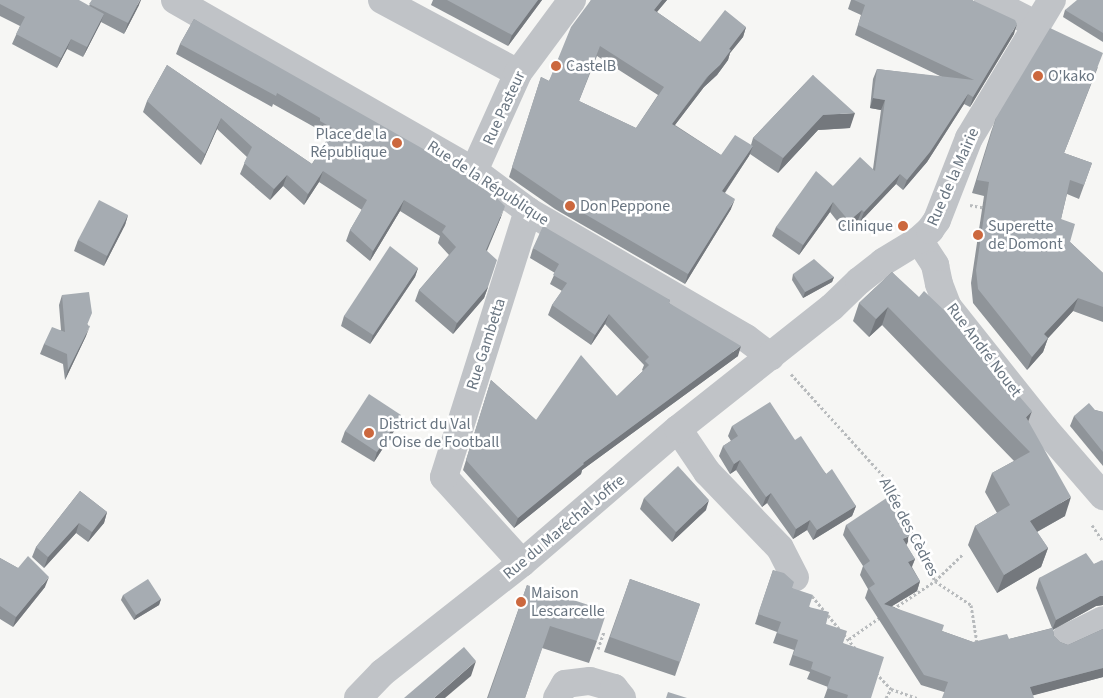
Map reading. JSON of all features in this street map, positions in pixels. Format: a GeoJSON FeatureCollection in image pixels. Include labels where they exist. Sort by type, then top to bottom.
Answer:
{"type":"FeatureCollection","features":[{"type":"Feature","properties":{"kind":"street","name":"Rue de la République"},"geometry":{"type":"LineString","coordinates":[[176,0],[474,171],[528,211],[746,338],[780,365]]}},
{"type":"Feature","properties":{"kind":"street"},"geometry":{"type":"LineString","coordinates":[[382,0],[518,73]]}},
{"type":"Feature","properties":{"kind":"street","name":"Rue Pasteur"},"geometry":{"type":"LineString","coordinates":[[474,171],[518,73],[572,0]]}},
{"type":"Feature","properties":{"kind":"street"},"geometry":{"type":"LineString","coordinates":[[988,0],[1037,25]]}},
{"type":"Feature","properties":{"kind":"street","name":"Rue de la Mairie"},"geometry":{"type":"LineString","coordinates":[[780,365],[832,307],[859,281],[883,262],[919,240],[937,220],[968,138],[1052,0]]}},
{"type":"Feature","properties":{"kind":"street","name":"Rue Gambetta"},"geometry":{"type":"LineString","coordinates":[[522,563],[444,478],[528,211]]}},
{"type":"Feature","properties":{"kind":"street","name":"Rue André Nouet"},"geometry":{"type":"LineString","coordinates":[[919,240],[935,265],[939,284],[948,307],[1045,429],[1103,496]]}},
{"type":"Feature","properties":{"kind":"street","name":"Rue du Maréchal Joffre"},"geometry":{"type":"LineString","coordinates":[[358,698],[382,673],[522,563],[678,429],[780,365]]}},
{"type":"Feature","properties":{"kind":"street"},"geometry":{"type":"LineString","coordinates":[[678,429],[707,472],[780,548],[795,577]]}},
{"type":"Feature","properties":{"kind":"street"},"geometry":{"type":"LineString","coordinates":[[1064,639],[1103,620]]}},
{"type":"Feature","properties":{"kind":"street"},"geometry":{"type":"LineString","coordinates":[[557,698],[565,684],[590,681],[614,688],[622,698]]}},
{"type":"Feature","properties":{"kind":"path"},"geometry":{"type":"LineString","coordinates":[[945,200],[992,209]]}},
{"type":"Feature","properties":{"kind":"path","name":"Allée des Cèdres"},"geometry":{"type":"LineString","coordinates":[[780,365],[889,482],[935,581],[971,605],[978,651]]}},
{"type":"Feature","properties":{"kind":"path"},"geometry":{"type":"LineString","coordinates":[[1092,525],[1102,540]]}},
{"type":"Feature","properties":{"kind":"path"},"geometry":{"type":"LineString","coordinates":[[849,639],[935,581],[964,553]]}},
{"type":"Feature","properties":{"kind":"path"},"geometry":{"type":"LineString","coordinates":[[795,577],[859,652]]}},
{"type":"Feature","properties":{"kind":"path"},"geometry":{"type":"LineString","coordinates":[[598,649],[604,632]]}},
{"type":"Feature","properties":{"kind":"path"},"geometry":{"type":"LineString","coordinates":[[875,672],[891,689],[917,698]]}},
{"type":"Feature","properties":{"kind":"path"},"geometry":{"type":"LineString","coordinates":[[886,698],[891,689]]}},
{"type":"Feature","properties":{"kind":"building"},"geometry":{"type":"Polygon","coordinates":[[[0,0],[79,0],[104,14],[87,47],[71,39],[61,58],[16,34],[25,17],[0,4],[0,0]]]}},
{"type":"Feature","properties":{"kind":"building"},"geometry":{"type":"Polygon","coordinates":[[[92,0],[140,0],[128,23],[89,4],[92,0]]]}},
{"type":"Feature","properties":{"kind":"building"},"geometry":{"type":"Polygon","coordinates":[[[447,0],[538,0],[512,35],[447,0]]]}},
{"type":"Feature","properties":{"kind":"building"},"geometry":{"type":"Polygon","coordinates":[[[591,0],[662,0],[654,10],[700,42],[725,10],[746,27],[729,49],[731,50],[720,65],[707,77],[672,124],[721,155],[735,135],[753,146],[722,191],[735,199],[688,274],[559,199],[512,167],[541,77],[549,81],[571,27],[591,0]],[[600,46],[579,101],[636,128],[664,87],[600,46]]]}},
{"type":"Feature","properties":{"kind":"building"},"geometry":{"type":"Polygon","coordinates":[[[854,0],[972,0],[1015,20],[1017,24],[973,97],[968,94],[930,152],[907,180],[900,174],[864,212],[862,210],[849,221],[833,202],[803,245],[776,227],[816,171],[833,186],[860,157],[875,171],[885,100],[873,98],[877,69],[974,80],[858,25],[865,5],[854,0]]]}},
{"type":"Feature","properties":{"kind":"building"},"geometry":{"type":"Polygon","coordinates":[[[1077,0],[1103,0],[1103,33],[1065,10],[1077,0]]]}},
{"type":"Feature","properties":{"kind":"building"},"geometry":{"type":"Polygon","coordinates":[[[194,19],[478,180],[505,206],[486,250],[497,260],[488,287],[457,323],[419,290],[456,247],[442,232],[446,226],[404,200],[373,251],[350,230],[367,200],[323,171],[308,194],[287,175],[274,189],[244,163],[252,147],[221,118],[205,154],[147,101],[167,65],[312,164],[334,129],[320,121],[320,118],[277,93],[276,96],[180,44],[194,19]]]}},
{"type":"Feature","properties":{"kind":"building"},"geometry":{"type":"Polygon","coordinates":[[[1050,28],[1103,53],[1064,153],[1092,163],[1084,185],[1070,180],[1061,219],[1075,224],[1070,242],[1103,273],[1103,307],[1078,298],[1044,334],[1048,338],[1032,357],[978,289],[976,270],[989,182],[977,180],[996,118],[1050,28]]]}},
{"type":"Feature","properties":{"kind":"building"},"geometry":{"type":"Polygon","coordinates":[[[813,75],[855,113],[823,115],[783,158],[753,138],[813,75]]]}},
{"type":"Feature","properties":{"kind":"building"},"geometry":{"type":"Polygon","coordinates":[[[99,200],[128,215],[107,256],[78,240],[99,200]]]}},
{"type":"Feature","properties":{"kind":"building"},"geometry":{"type":"Polygon","coordinates":[[[543,226],[670,300],[669,303],[741,346],[583,463],[518,518],[466,460],[491,380],[536,420],[581,355],[617,396],[649,365],[645,361],[649,357],[609,314],[595,335],[552,305],[567,283],[553,275],[559,264],[533,248],[543,226]]]}},
{"type":"Feature","properties":{"kind":"building"},"geometry":{"type":"Polygon","coordinates":[[[390,246],[418,268],[373,335],[344,316],[390,246]]]}},
{"type":"Feature","properties":{"kind":"building"},"geometry":{"type":"Polygon","coordinates":[[[814,259],[834,277],[805,292],[793,274],[814,259]]]}},
{"type":"Feature","properties":{"kind":"building"},"geometry":{"type":"Polygon","coordinates":[[[892,272],[919,297],[924,291],[946,312],[1032,411],[1026,417],[1071,497],[1030,521],[1048,548],[1004,575],[975,526],[1010,505],[992,473],[1030,452],[888,307],[876,319],[859,303],[892,272]]]}},
{"type":"Feature","properties":{"kind":"building"},"geometry":{"type":"Polygon","coordinates":[[[89,292],[92,313],[87,325],[90,326],[68,370],[67,354],[44,344],[52,327],[65,332],[62,295],[89,292]]]}},
{"type":"Feature","properties":{"kind":"building","name":"District du Val d'Oise de Football"},"geometry":{"type":"Polygon","coordinates":[[[369,394],[401,415],[377,452],[345,431],[369,394]]]}},
{"type":"Feature","properties":{"kind":"building"},"geometry":{"type":"Polygon","coordinates":[[[770,402],[795,440],[801,436],[826,474],[832,469],[856,506],[817,530],[810,520],[796,529],[771,493],[766,497],[740,460],[734,464],[723,446],[738,436],[732,426],[770,402]]]}},
{"type":"Feature","properties":{"kind":"building"},"geometry":{"type":"Polygon","coordinates":[[[1089,403],[1095,410],[1103,412],[1103,452],[1074,416],[1089,403]]]}},
{"type":"Feature","properties":{"kind":"building"},"geometry":{"type":"Polygon","coordinates":[[[678,466],[709,500],[676,532],[644,498],[678,466]]]}},
{"type":"Feature","properties":{"kind":"building"},"geometry":{"type":"Polygon","coordinates":[[[80,491],[107,512],[92,532],[79,523],[48,557],[36,547],[80,491]]]}},
{"type":"Feature","properties":{"kind":"building"},"geometry":{"type":"Polygon","coordinates":[[[891,495],[903,512],[898,515],[911,535],[903,539],[915,559],[908,562],[920,581],[884,604],[944,625],[942,631],[973,642],[1007,634],[1009,639],[1053,628],[1054,636],[1060,642],[1068,645],[1103,629],[1103,668],[1030,687],[1034,698],[942,698],[948,682],[924,675],[869,588],[875,584],[863,566],[870,561],[846,525],[891,495]]]}},
{"type":"Feature","properties":{"kind":"building"},"geometry":{"type":"Polygon","coordinates":[[[1086,553],[1094,564],[1103,561],[1103,596],[1056,620],[1039,578],[1086,553]]]}},
{"type":"Feature","properties":{"kind":"building"},"geometry":{"type":"Polygon","coordinates":[[[28,556],[49,577],[16,617],[0,606],[0,558],[18,568],[28,556]]]}},
{"type":"Feature","properties":{"kind":"building"},"geometry":{"type":"Polygon","coordinates":[[[773,570],[784,573],[794,582],[792,588],[813,595],[809,607],[829,612],[826,624],[847,631],[843,643],[884,657],[871,698],[847,698],[848,695],[827,688],[831,677],[811,669],[813,662],[793,655],[798,640],[777,633],[781,622],[758,614],[773,570]]]}},
{"type":"Feature","properties":{"kind":"building"},"geometry":{"type":"Polygon","coordinates":[[[148,579],[161,599],[136,615],[123,595],[148,579]]]}},
{"type":"Feature","properties":{"kind":"building"},"geometry":{"type":"Polygon","coordinates":[[[630,579],[700,604],[680,662],[610,637],[630,579]]]}},
{"type":"Feature","properties":{"kind":"building"},"geometry":{"type":"Polygon","coordinates":[[[527,585],[607,611],[597,641],[550,626],[525,698],[488,698],[527,585]]]}},
{"type":"Feature","properties":{"kind":"building"},"geometry":{"type":"Polygon","coordinates":[[[464,647],[476,661],[434,698],[404,698],[464,647]]]}},
{"type":"Feature","properties":{"kind":"building"},"geometry":{"type":"Polygon","coordinates":[[[668,692],[687,698],[666,698],[668,692]]]}},
{"type":"Feature","properties":{"kind":"place","name":"CastelB"},"geometry":{"type":"Point","coordinates":[556,66]}},
{"type":"Feature","properties":{"kind":"place","name":"O'kako"},"geometry":{"type":"Point","coordinates":[1038,76]}},
{"type":"Feature","properties":{"kind":"place","name":"Place de la République"},"geometry":{"type":"Point","coordinates":[397,143]}},
{"type":"Feature","properties":{"kind":"place","name":"Don Peppone"},"geometry":{"type":"Point","coordinates":[570,206]}},
{"type":"Feature","properties":{"kind":"place","name":"Clinique"},"geometry":{"type":"Point","coordinates":[903,226]}},
{"type":"Feature","properties":{"kind":"place","name":"Superette de Domont"},"geometry":{"type":"Point","coordinates":[978,235]}},
{"type":"Feature","properties":{"kind":"place","name":"District du Val d'Oise de Football"},"geometry":{"type":"Point","coordinates":[369,433]}},
{"type":"Feature","properties":{"kind":"place","name":"Maison Lescarcelle"},"geometry":{"type":"Point","coordinates":[521,602]}}]}
